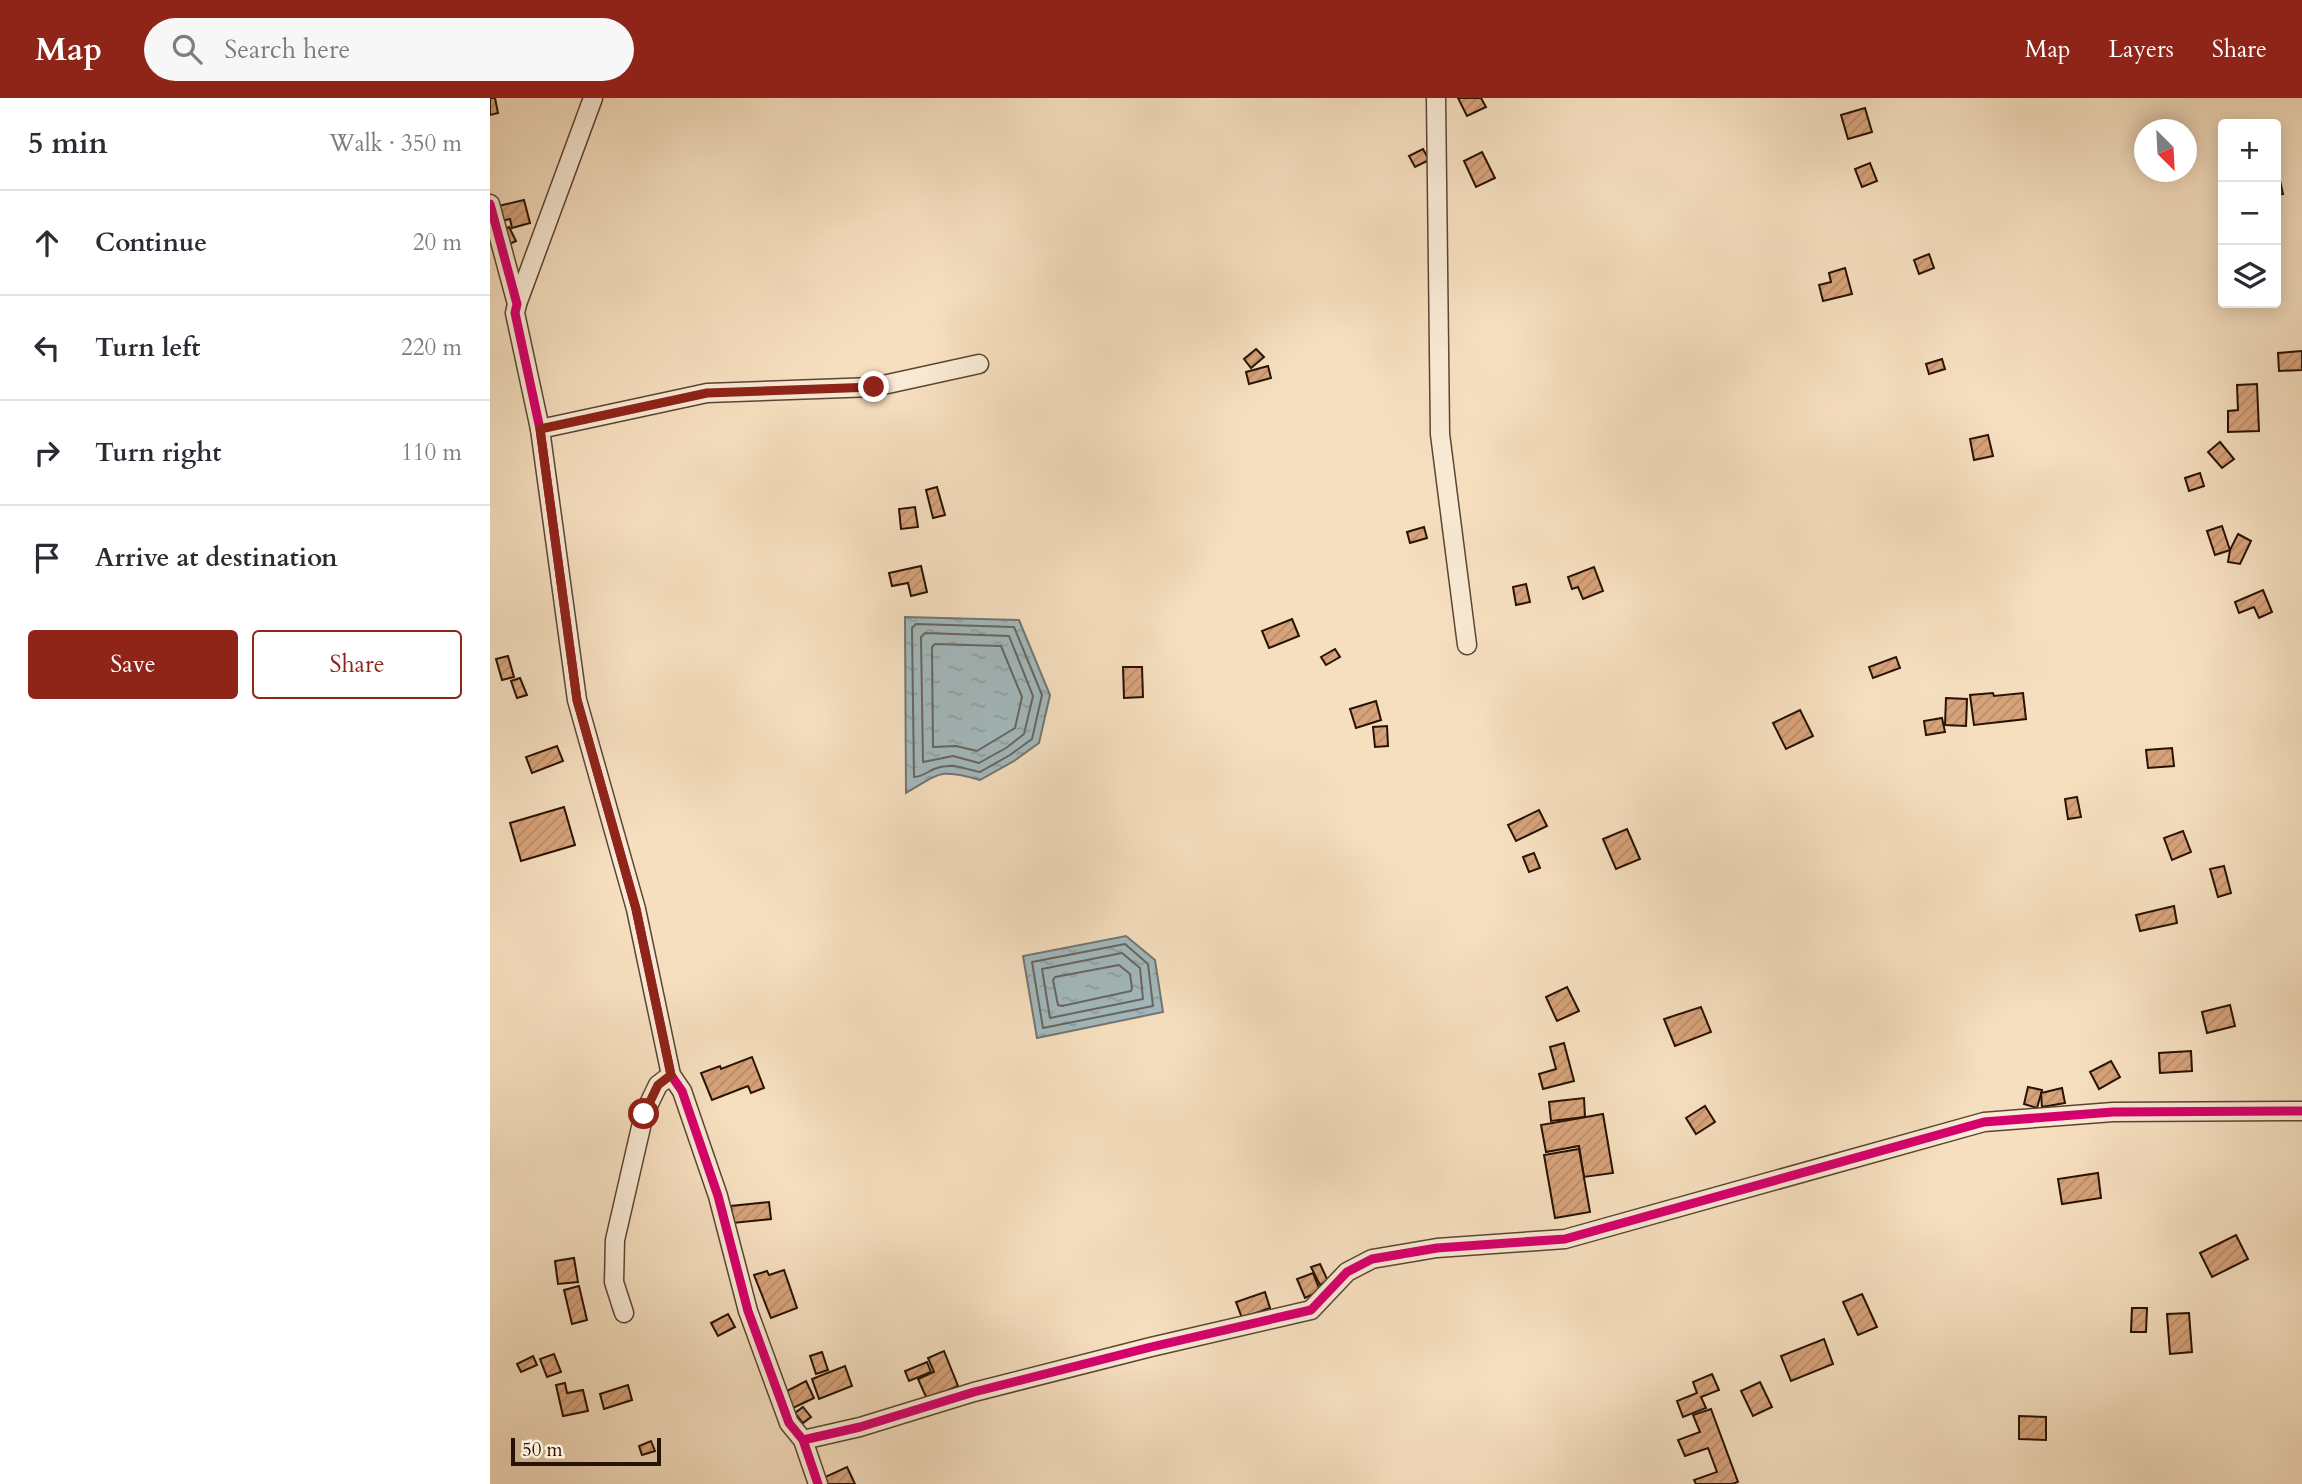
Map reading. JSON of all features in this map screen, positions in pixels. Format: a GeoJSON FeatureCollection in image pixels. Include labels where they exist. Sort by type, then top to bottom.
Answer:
{"type":"FeatureCollection","features":[{"type":"Feature","properties":{"kind":"street"},"geometry":{"type":"LineString","coordinates":[[593,98],[514,313],[540,429],[577,700],[636,909],[671,1075],[682,1091],[718,1196],[752,1323],[789,1423],[803,1440],[818,1484]]}},
{"type":"Feature","properties":{"kind":"street"},"geometry":{"type":"LineString","coordinates":[[1436,98],[1440,434],[1466,645]]}},
{"type":"Feature","properties":{"kind":"street"},"geometry":{"type":"LineString","coordinates":[[490,204],[517,304]]}},
{"type":"Feature","properties":{"kind":"street"},"geometry":{"type":"LineString","coordinates":[[540,429],[707,393],[874,387],[979,364]]}},
{"type":"Feature","properties":{"kind":"street"},"geometry":{"type":"LineString","coordinates":[[624,1313],[614,1282],[615,1240],[644,1114],[658,1085],[671,1075]]}},
{"type":"Feature","properties":{"kind":"street"},"geometry":{"type":"LineString","coordinates":[[803,1440],[860,1427],[999,1385],[1311,1310],[1347,1272],[1373,1259],[1437,1248],[1565,1239],[1984,1122],[2113,1112],[2302,1111]]}},
{"type":"Feature","properties":{"kind":"water"},"geometry":{"type":"Polygon","coordinates":[[[905,617],[1019,620],[1050,695],[1039,743],[980,780],[956,774],[941,775],[906,793],[905,617]]]}},
{"type":"Feature","properties":{"kind":"water"},"geometry":{"type":"Polygon","coordinates":[[[1126,936],[1155,960],[1163,1012],[1037,1038],[1023,956],[1126,936]]]}},
{"type":"Feature","properties":{"kind":"building"},"geometry":{"type":"Polygon","coordinates":[[[490,98],[495,98],[498,113],[490,115],[490,98]]]}},
{"type":"Feature","properties":{"kind":"building"},"geometry":{"type":"Polygon","coordinates":[[[1458,98],[1481,98],[1486,107],[1467,116],[1458,98]]]}},
{"type":"Feature","properties":{"kind":"building"},"geometry":{"type":"Polygon","coordinates":[[[1865,108],[1872,132],[1848,139],[1841,115],[1865,108]]]}},
{"type":"Feature","properties":{"kind":"building"},"geometry":{"type":"Polygon","coordinates":[[[1423,149],[1429,160],[1415,167],[1409,156],[1423,149]]]}},
{"type":"Feature","properties":{"kind":"building"},"geometry":{"type":"Polygon","coordinates":[[[1482,152],[1495,178],[1476,187],[1464,161],[1482,152]]]}},
{"type":"Feature","properties":{"kind":"building"},"geometry":{"type":"Polygon","coordinates":[[[1870,163],[1877,181],[1862,187],[1855,169],[1870,163]]]}},
{"type":"Feature","properties":{"kind":"building"},"geometry":{"type":"Polygon","coordinates":[[[524,200],[530,223],[512,228],[510,219],[498,222],[494,207],[524,200]]]}},
{"type":"Feature","properties":{"kind":"building"},"geometry":{"type":"Polygon","coordinates":[[[509,227],[516,241],[505,246],[498,232],[509,227]]]}},
{"type":"Feature","properties":{"kind":"building"},"geometry":{"type":"Polygon","coordinates":[[[1929,254],[1934,268],[1919,274],[1914,260],[1929,254]]]}},
{"type":"Feature","properties":{"kind":"building"},"geometry":{"type":"Polygon","coordinates":[[[1845,268],[1852,294],[1823,301],[1819,285],[1831,282],[1829,273],[1845,268]]]}},
{"type":"Feature","properties":{"kind":"building"},"geometry":{"type":"Polygon","coordinates":[[[1256,349],[1264,357],[1251,368],[1244,359],[1256,349]]]}},
{"type":"Feature","properties":{"kind":"building"},"geometry":{"type":"Polygon","coordinates":[[[2302,351],[2302,370],[2279,371],[2278,353],[2302,351]]]}},
{"type":"Feature","properties":{"kind":"building"},"geometry":{"type":"Polygon","coordinates":[[[1942,359],[1945,369],[1929,374],[1926,364],[1942,359]]]}},
{"type":"Feature","properties":{"kind":"building"},"geometry":{"type":"Polygon","coordinates":[[[1268,366],[1271,378],[1249,384],[1246,372],[1268,366]]]}},
{"type":"Feature","properties":{"kind":"building"},"geometry":{"type":"Polygon","coordinates":[[[2257,384],[2259,431],[2228,432],[2228,411],[2238,410],[2237,385],[2257,384]]]}},
{"type":"Feature","properties":{"kind":"building"},"geometry":{"type":"Polygon","coordinates":[[[1988,435],[1993,456],[1974,460],[1970,439],[1988,435]]]}},
{"type":"Feature","properties":{"kind":"building"},"geometry":{"type":"Polygon","coordinates":[[[2220,442],[2234,459],[2222,468],[2208,452],[2220,442]]]}},
{"type":"Feature","properties":{"kind":"building"},"geometry":{"type":"Polygon","coordinates":[[[2200,473],[2204,486],[2189,491],[2185,478],[2200,473]]]}},
{"type":"Feature","properties":{"kind":"building"},"geometry":{"type":"Polygon","coordinates":[[[937,487],[945,515],[933,518],[926,490],[937,487]]]}},
{"type":"Feature","properties":{"kind":"building"},"geometry":{"type":"Polygon","coordinates":[[[915,507],[918,527],[901,529],[899,509],[915,507]]]}},
{"type":"Feature","properties":{"kind":"building"},"geometry":{"type":"Polygon","coordinates":[[[2222,526],[2230,550],[2215,555],[2207,531],[2222,526]]]}},
{"type":"Feature","properties":{"kind":"building"},"geometry":{"type":"Polygon","coordinates":[[[1424,527],[1427,538],[1410,543],[1407,532],[1424,527]]]}},
{"type":"Feature","properties":{"kind":"building"},"geometry":{"type":"Polygon","coordinates":[[[2238,534],[2251,541],[2240,564],[2228,562],[2230,550],[2238,534]]]}},
{"type":"Feature","properties":{"kind":"building"},"geometry":{"type":"Polygon","coordinates":[[[921,566],[927,592],[911,596],[908,583],[892,586],[889,573],[921,566]]]}},
{"type":"Feature","properties":{"kind":"building"},"geometry":{"type":"Polygon","coordinates":[[[1594,567],[1603,591],[1583,599],[1578,587],[1572,589],[1568,577],[1594,567]]]}},
{"type":"Feature","properties":{"kind":"building"},"geometry":{"type":"Polygon","coordinates":[[[1526,584],[1530,602],[1516,605],[1513,587],[1526,584]]]}},
{"type":"Feature","properties":{"kind":"building"},"geometry":{"type":"Polygon","coordinates":[[[2263,590],[2272,612],[2259,618],[2254,607],[2239,613],[2235,602],[2263,590]]]}},
{"type":"Feature","properties":{"kind":"building"},"geometry":{"type":"Polygon","coordinates":[[[1292,619],[1299,636],[1269,648],[1262,631],[1292,619]]]}},
{"type":"Feature","properties":{"kind":"building"},"geometry":{"type":"Polygon","coordinates":[[[1335,649],[1340,657],[1326,665],[1321,657],[1335,649]]]}},
{"type":"Feature","properties":{"kind":"building"},"geometry":{"type":"Polygon","coordinates":[[[508,656],[514,677],[502,680],[496,659],[508,656]]]}},
{"type":"Feature","properties":{"kind":"building"},"geometry":{"type":"Polygon","coordinates":[[[1896,657],[1900,668],[1873,678],[1869,667],[1896,657]]]}},
{"type":"Feature","properties":{"kind":"building"},"geometry":{"type":"Polygon","coordinates":[[[1123,667],[1142,667],[1143,697],[1124,698],[1123,667]]]}},
{"type":"Feature","properties":{"kind":"building"},"geometry":{"type":"Polygon","coordinates":[[[520,678],[527,695],[517,698],[511,681],[520,678]]]}},
{"type":"Feature","properties":{"kind":"building"},"geometry":{"type":"Polygon","coordinates":[[[1993,693],[1994,696],[2023,693],[2026,719],[1974,725],[1970,695],[1993,693]]]}},
{"type":"Feature","properties":{"kind":"building"},"geometry":{"type":"Polygon","coordinates":[[[1946,698],[1967,699],[1966,726],[1945,725],[1946,698]]]}},
{"type":"Feature","properties":{"kind":"building"},"geometry":{"type":"Polygon","coordinates":[[[1376,701],[1381,720],[1356,728],[1350,709],[1376,701]]]}},
{"type":"Feature","properties":{"kind":"building"},"geometry":{"type":"Polygon","coordinates":[[[1800,710],[1813,736],[1786,749],[1773,723],[1800,710]]]}},
{"type":"Feature","properties":{"kind":"building"},"geometry":{"type":"Polygon","coordinates":[[[1942,718],[1945,732],[1926,735],[1924,721],[1942,718]]]}},
{"type":"Feature","properties":{"kind":"building"},"geometry":{"type":"Polygon","coordinates":[[[1387,726],[1388,746],[1375,747],[1373,727],[1387,726]]]}},
{"type":"Feature","properties":{"kind":"building"},"geometry":{"type":"Polygon","coordinates":[[[557,746],[563,761],[532,773],[526,757],[557,746]]]}},
{"type":"Feature","properties":{"kind":"building"},"geometry":{"type":"Polygon","coordinates":[[[2172,748],[2174,766],[2148,768],[2146,750],[2172,748]]]}},
{"type":"Feature","properties":{"kind":"building"},"geometry":{"type":"Polygon","coordinates":[[[2077,797],[2081,817],[2068,819],[2065,799],[2077,797]]]}},
{"type":"Feature","properties":{"kind":"building"},"geometry":{"type":"Polygon","coordinates":[[[564,807],[575,845],[521,861],[510,823],[564,807]]]}},
{"type":"Feature","properties":{"kind":"building"},"geometry":{"type":"Polygon","coordinates":[[[1539,810],[1547,826],[1516,841],[1508,825],[1539,810]]]}},
{"type":"Feature","properties":{"kind":"building"},"geometry":{"type":"Polygon","coordinates":[[[1627,829],[1640,859],[1616,869],[1603,839],[1627,829]]]}},
{"type":"Feature","properties":{"kind":"building"},"geometry":{"type":"Polygon","coordinates":[[[2183,831],[2191,852],[2172,860],[2164,838],[2183,831]]]}},
{"type":"Feature","properties":{"kind":"building"},"geometry":{"type":"Polygon","coordinates":[[[1534,853],[1540,868],[1529,872],[1523,857],[1534,853]]]}},
{"type":"Feature","properties":{"kind":"building"},"geometry":{"type":"Polygon","coordinates":[[[2224,866],[2231,893],[2218,897],[2210,869],[2224,866]]]}},
{"type":"Feature","properties":{"kind":"building"},"geometry":{"type":"Polygon","coordinates":[[[2174,906],[2177,923],[2140,931],[2136,915],[2174,906]]]}},
{"type":"Feature","properties":{"kind":"building"},"geometry":{"type":"Polygon","coordinates":[[[1567,987],[1579,1011],[1557,1021],[1546,997],[1567,987]]]}},
{"type":"Feature","properties":{"kind":"building"},"geometry":{"type":"Polygon","coordinates":[[[2230,1005],[2235,1026],[2207,1033],[2202,1012],[2230,1005]]]}},
{"type":"Feature","properties":{"kind":"building"},"geometry":{"type":"Polygon","coordinates":[[[1701,1007],[1711,1032],[1675,1046],[1664,1019],[1701,1007]]]}},
{"type":"Feature","properties":{"kind":"building"},"geometry":{"type":"Polygon","coordinates":[[[1564,1043],[1574,1081],[1543,1089],[1539,1074],[1556,1069],[1550,1047],[1564,1043]]]}},
{"type":"Feature","properties":{"kind":"building"},"geometry":{"type":"Polygon","coordinates":[[[2191,1051],[2192,1071],[2160,1073],[2159,1053],[2191,1051]]]}},
{"type":"Feature","properties":{"kind":"building"},"geometry":{"type":"Polygon","coordinates":[[[752,1057],[764,1088],[751,1093],[748,1086],[712,1100],[701,1073],[720,1066],[721,1069],[752,1057]]]}},
{"type":"Feature","properties":{"kind":"building"},"geometry":{"type":"Polygon","coordinates":[[[2111,1061],[2120,1077],[2099,1089],[2090,1072],[2111,1061]]]}},
{"type":"Feature","properties":{"kind":"building"},"geometry":{"type":"Polygon","coordinates":[[[2028,1087],[2042,1090],[2037,1108],[2024,1104],[2028,1087]]]}},
{"type":"Feature","properties":{"kind":"building"},"geometry":{"type":"Polygon","coordinates":[[[2062,1088],[2065,1103],[2042,1107],[2041,1093],[2062,1088]]]}},
{"type":"Feature","properties":{"kind":"building"},"geometry":{"type":"Polygon","coordinates":[[[1584,1098],[1585,1117],[1551,1121],[1549,1102],[1584,1098]]]}},
{"type":"Feature","properties":{"kind":"building"},"geometry":{"type":"Polygon","coordinates":[[[1705,1106],[1715,1122],[1696,1134],[1686,1118],[1705,1106]]]}},
{"type":"Feature","properties":{"kind":"building"},"geometry":{"type":"Polygon","coordinates":[[[1603,1114],[1613,1173],[1584,1177],[1579,1146],[1546,1152],[1541,1125],[1603,1114]]]}},
{"type":"Feature","properties":{"kind":"building"},"geometry":{"type":"Polygon","coordinates":[[[1579,1149],[1590,1212],[1555,1218],[1544,1155],[1579,1149]]]}},
{"type":"Feature","properties":{"kind":"building"},"geometry":{"type":"Polygon","coordinates":[[[2098,1173],[2101,1198],[2062,1204],[2058,1179],[2098,1173]]]}},
{"type":"Feature","properties":{"kind":"building"},"geometry":{"type":"Polygon","coordinates":[[[769,1202],[771,1219],[733,1223],[731,1206],[769,1202]]]}},
{"type":"Feature","properties":{"kind":"building"},"geometry":{"type":"Polygon","coordinates":[[[2236,1235],[2248,1259],[2212,1277],[2200,1253],[2236,1235]]]}},
{"type":"Feature","properties":{"kind":"building"},"geometry":{"type":"Polygon","coordinates":[[[574,1258],[578,1282],[558,1284],[555,1261],[574,1258]]]}},
{"type":"Feature","properties":{"kind":"building"},"geometry":{"type":"Polygon","coordinates":[[[1320,1264],[1328,1281],[1320,1285],[1311,1267],[1320,1264]]]}},
{"type":"Feature","properties":{"kind":"building"},"geometry":{"type":"Polygon","coordinates":[[[784,1270],[797,1308],[771,1318],[754,1275],[767,1271],[769,1275],[784,1270]]]}},
{"type":"Feature","properties":{"kind":"building"},"geometry":{"type":"Polygon","coordinates":[[[1313,1273],[1320,1291],[1305,1298],[1297,1279],[1313,1273]]]}},
{"type":"Feature","properties":{"kind":"building"},"geometry":{"type":"Polygon","coordinates":[[[579,1286],[587,1320],[572,1324],[564,1290],[579,1286]]]}},
{"type":"Feature","properties":{"kind":"building"},"geometry":{"type":"Polygon","coordinates":[[[1265,1292],[1270,1308],[1242,1318],[1236,1302],[1265,1292]]]}},
{"type":"Feature","properties":{"kind":"building"},"geometry":{"type":"Polygon","coordinates":[[[1862,1294],[1877,1327],[1858,1335],[1843,1302],[1862,1294]]]}},
{"type":"Feature","properties":{"kind":"building"},"geometry":{"type":"Polygon","coordinates":[[[2132,1308],[2147,1308],[2146,1332],[2131,1332],[2132,1308]]]}},
{"type":"Feature","properties":{"kind":"building"},"geometry":{"type":"Polygon","coordinates":[[[2189,1313],[2192,1352],[2170,1354],[2167,1314],[2189,1313]]]}},
{"type":"Feature","properties":{"kind":"building"},"geometry":{"type":"Polygon","coordinates":[[[728,1314],[735,1327],[718,1336],[711,1323],[728,1314]]]}},
{"type":"Feature","properties":{"kind":"building"},"geometry":{"type":"Polygon","coordinates":[[[1824,1339],[1833,1364],[1791,1381],[1781,1356],[1824,1339]]]}},
{"type":"Feature","properties":{"kind":"building"},"geometry":{"type":"Polygon","coordinates":[[[944,1351],[958,1386],[927,1399],[918,1379],[934,1372],[928,1358],[944,1351]]]}},
{"type":"Feature","properties":{"kind":"building"},"geometry":{"type":"Polygon","coordinates":[[[822,1352],[828,1370],[816,1374],[810,1356],[822,1352]]]}},
{"type":"Feature","properties":{"kind":"building"},"geometry":{"type":"Polygon","coordinates":[[[554,1354],[561,1372],[547,1377],[540,1359],[554,1354]]]}},
{"type":"Feature","properties":{"kind":"building"},"geometry":{"type":"Polygon","coordinates":[[[533,1356],[537,1365],[521,1372],[517,1364],[533,1356]]]}},
{"type":"Feature","properties":{"kind":"building"},"geometry":{"type":"Polygon","coordinates":[[[927,1362],[931,1372],[909,1381],[905,1371],[927,1362]]]}},
{"type":"Feature","properties":{"kind":"building"},"geometry":{"type":"Polygon","coordinates":[[[845,1366],[852,1386],[819,1399],[812,1379],[845,1366]]]}},
{"type":"Feature","properties":{"kind":"building"},"geometry":{"type":"Polygon","coordinates":[[[1712,1374],[1719,1390],[1701,1397],[1706,1408],[1683,1417],[1677,1401],[1697,1393],[1693,1382],[1712,1374]]]}},
{"type":"Feature","properties":{"kind":"building"},"geometry":{"type":"Polygon","coordinates":[[[806,1381],[814,1398],[791,1409],[783,1393],[806,1381]]]}},
{"type":"Feature","properties":{"kind":"building"},"geometry":{"type":"Polygon","coordinates":[[[1760,1382],[1772,1407],[1753,1416],[1741,1391],[1760,1382]]]}},
{"type":"Feature","properties":{"kind":"building"},"geometry":{"type":"Polygon","coordinates":[[[565,1383],[567,1393],[583,1390],[588,1411],[563,1416],[556,1385],[565,1383]]]}},
{"type":"Feature","properties":{"kind":"building"},"geometry":{"type":"Polygon","coordinates":[[[628,1385],[632,1400],[604,1409],[600,1394],[628,1385]]]}},
{"type":"Feature","properties":{"kind":"building"},"geometry":{"type":"Polygon","coordinates":[[[803,1407],[811,1417],[803,1423],[795,1413],[803,1407]]]}},
{"type":"Feature","properties":{"kind":"building"},"geometry":{"type":"Polygon","coordinates":[[[1711,1409],[1738,1482],[1732,1484],[1696,1484],[1694,1480],[1717,1472],[1708,1448],[1685,1456],[1678,1440],[1700,1432],[1693,1415],[1711,1409]]]}},
{"type":"Feature","properties":{"kind":"building"},"geometry":{"type":"Polygon","coordinates":[[[2019,1416],[2046,1417],[2046,1440],[2019,1439],[2019,1416]]]}},
{"type":"Feature","properties":{"kind":"building"},"geometry":{"type":"Polygon","coordinates":[[[651,1441],[655,1451],[642,1455],[639,1446],[651,1441]]]}},
{"type":"Feature","properties":{"kind":"building"},"geometry":{"type":"Polygon","coordinates":[[[847,1467],[855,1484],[825,1484],[823,1478],[847,1467]]]}},
{"type":"Feature","properties":{"kind":"cycle path"},"geometry":{"type":"LineString","coordinates":[[490,204],[517,304],[515,313],[540,429],[577,700],[636,909],[671,1075],[682,1091],[718,1196],[748,1311],[789,1423],[803,1440],[818,1484]]}},
{"type":"Feature","properties":{"kind":"cycle path"},"geometry":{"type":"LineString","coordinates":[[803,1440],[860,1427],[974,1392],[1311,1310],[1347,1272],[1372,1259],[1437,1248],[1565,1239],[1984,1122],[2113,1112],[2302,1111]]}},
{"type":"Feature","properties":{"kind":"route"},"geometry":{"type":"LineString","coordinates":[[644,1114],[658,1085],[671,1075],[636,909],[577,700],[540,429],[707,393],[874,387]]}}]}
